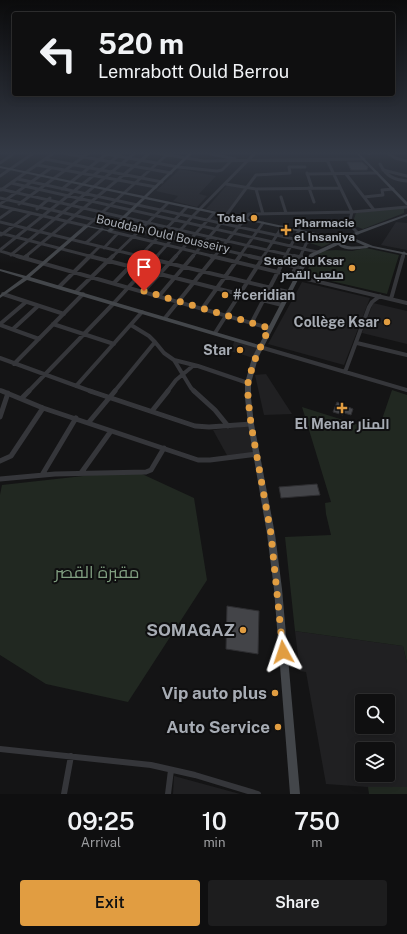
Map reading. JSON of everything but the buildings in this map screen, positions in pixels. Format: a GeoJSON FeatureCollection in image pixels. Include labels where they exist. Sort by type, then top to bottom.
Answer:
{"type":"FeatureCollection","features":[{"type":"Feature","properties":{"kind":"street"},"geometry":{"type":"LineString","coordinates":[[0,205],[21,189]]}},
{"type":"Feature","properties":{"kind":"street"},"geometry":{"type":"LineString","coordinates":[[34,189],[317,252]]}},
{"type":"Feature","properties":{"kind":"street"},"geometry":{"type":"LineString","coordinates":[[1,234],[62,189]]}},
{"type":"Feature","properties":{"kind":"street"},"geometry":{"type":"LineString","coordinates":[[67,189],[308,242]]}},
{"type":"Feature","properties":{"kind":"street"},"geometry":{"type":"LineString","coordinates":[[0,251],[78,189]]}},
{"type":"Feature","properties":{"kind":"street"},"geometry":{"type":"LineString","coordinates":[[12,255],[92,189]]}},
{"type":"Feature","properties":{"kind":"street"},"geometry":{"type":"LineString","coordinates":[[103,189],[325,236],[344,238],[372,247],[405,254],[391,299]]}},
{"type":"Feature","properties":{"kind":"street"},"geometry":{"type":"LineString","coordinates":[[1,295],[44,264],[128,189]]}},
{"type":"Feature","properties":{"kind":"street"},"geometry":{"type":"LineString","coordinates":[[109,231],[154,189]]}},
{"type":"Feature","properties":{"kind":"street"},"geometry":{"type":"LineString","coordinates":[[22,398],[114,303],[192,217],[221,189]]}},
{"type":"Feature","properties":{"kind":"street"},"geometry":{"type":"LineString","coordinates":[[159,296],[216,229],[246,189]]}},
{"type":"Feature","properties":{"kind":"street"},"geometry":{"type":"LineString","coordinates":[[256,189],[263,214]]}},
{"type":"Feature","properties":{"kind":"street"},"geometry":{"type":"LineString","coordinates":[[310,189],[314,202]]}},
{"type":"Feature","properties":{"kind":"street"},"geometry":{"type":"LineString","coordinates":[[341,189],[352,212],[349,224],[360,232]]}},
{"type":"Feature","properties":{"kind":"street"},"geometry":{"type":"LineString","coordinates":[[358,189],[374,210]]}},
{"type":"Feature","properties":{"kind":"street"},"geometry":{"type":"LineString","coordinates":[[364,197],[383,195],[382,190],[392,189]]}},
{"type":"Feature","properties":{"kind":"street"},"geometry":{"type":"LineString","coordinates":[[165,318],[249,214],[352,212],[407,206],[393,189]]}},
{"type":"Feature","properties":{"kind":"street"},"geometry":{"type":"LineString","coordinates":[[1,190],[16,192],[308,259]]}},
{"type":"Feature","properties":{"kind":"street"},"geometry":{"type":"LineString","coordinates":[[0,218],[39,190]]}},
{"type":"Feature","properties":{"kind":"street"},"geometry":{"type":"LineString","coordinates":[[24,258],[70,222],[107,190]]}},
{"type":"Feature","properties":{"kind":"street"},"geometry":{"type":"LineString","coordinates":[[400,196],[407,200]]}},
{"type":"Feature","properties":{"kind":"street"},"geometry":{"type":"LineString","coordinates":[[281,197],[286,213]]}},
{"type":"Feature","properties":{"kind":"street"},"geometry":{"type":"LineString","coordinates":[[0,198],[242,254],[261,260],[302,268]]}},
{"type":"Feature","properties":{"kind":"street"},"geometry":{"type":"LineString","coordinates":[[76,292],[168,203]]}},
{"type":"Feature","properties":{"kind":"street","name":"Bouddah Ould Bousseiry"},"geometry":{"type":"LineString","coordinates":[[0,205],[407,303]]}},
{"type":"Feature","properties":{"kind":"street"},"geometry":{"type":"LineString","coordinates":[[114,283],[187,207]]}},
{"type":"Feature","properties":{"kind":"street"},"geometry":{"type":"LineString","coordinates":[[144,291],[214,213]]}},
{"type":"Feature","properties":{"kind":"street"},"geometry":{"type":"LineString","coordinates":[[294,276],[308,259],[317,252],[338,243],[344,238],[407,215]]}},
{"type":"Feature","properties":{"kind":"street"},"geometry":{"type":"LineString","coordinates":[[0,222],[288,292]]}},
{"type":"Feature","properties":{"kind":"street"},"geometry":{"type":"LineString","coordinates":[[202,309],[263,223]]}},
{"type":"Feature","properties":{"kind":"street"},"geometry":{"type":"LineString","coordinates":[[215,333],[282,227]]}},
{"type":"Feature","properties":{"kind":"street"},"geometry":{"type":"LineString","coordinates":[[86,243],[102,229]]}},
{"type":"Feature","properties":{"kind":"street"},"geometry":{"type":"LineString","coordinates":[[252,322],[299,230]]}},
{"type":"Feature","properties":{"kind":"street"},"geometry":{"type":"LineString","coordinates":[[355,247],[358,245],[356,241],[360,232]]}},
{"type":"Feature","properties":{"kind":"street"},"geometry":{"type":"LineString","coordinates":[[59,287],[90,256],[118,233]]}},
{"type":"Feature","properties":{"kind":"street"},"geometry":{"type":"LineString","coordinates":[[295,794],[278,589],[271,534],[251,424],[248,383],[253,364],[260,347],[288,292],[294,276],[295,267],[305,249],[311,233]]}},
{"type":"Feature","properties":{"kind":"street"},"geometry":{"type":"LineString","coordinates":[[1,234],[30,240],[282,305]]}},
{"type":"Feature","properties":{"kind":"street"},"geometry":{"type":"LineString","coordinates":[[325,236],[345,248]]}},
{"type":"Feature","properties":{"kind":"street"},"geometry":{"type":"LineString","coordinates":[[324,249],[372,247]]}},
{"type":"Feature","properties":{"kind":"street"},"geometry":{"type":"LineString","coordinates":[[0,251],[269,328]]}},
{"type":"Feature","properties":{"kind":"street"},"geometry":{"type":"LineString","coordinates":[[0,270],[407,390]]}},
{"type":"Feature","properties":{"kind":"street"},"geometry":{"type":"LineString","coordinates":[[14,364],[83,294]]}},
{"type":"Feature","properties":{"kind":"street"},"geometry":{"type":"LineString","coordinates":[[1,295],[64,314]]}},
{"type":"Feature","properties":{"kind":"street"},"geometry":{"type":"LineString","coordinates":[[345,372],[357,343],[370,304],[380,296]]}},
{"type":"Feature","properties":{"kind":"street"},"geometry":{"type":"LineString","coordinates":[[26,302],[0,324],[39,339]]}},
{"type":"Feature","properties":{"kind":"street"},"geometry":{"type":"LineString","coordinates":[[13,329],[38,306]]}},
{"type":"Feature","properties":{"kind":"street"},"geometry":{"type":"LineString","coordinates":[[76,386],[142,312]]}},
{"type":"Feature","properties":{"kind":"street"},"geometry":{"type":"LineString","coordinates":[[53,324],[114,344]]}},
{"type":"Feature","properties":{"kind":"street"},"geometry":{"type":"LineString","coordinates":[[130,325],[149,336],[164,353],[174,360],[248,383]]}},
{"type":"Feature","properties":{"kind":"street"},"geometry":{"type":"LineString","coordinates":[[89,422],[155,342]]}},
{"type":"Feature","properties":{"kind":"street"},"geometry":{"type":"LineString","coordinates":[[357,343],[407,354]]}},
{"type":"Feature","properties":{"kind":"street"},"geometry":{"type":"LineString","coordinates":[[0,358],[76,386],[202,427],[251,424]]}},
{"type":"Feature","properties":{"kind":"street"},"geometry":{"type":"LineString","coordinates":[[174,360],[191,388],[215,410],[228,426]]}},
{"type":"Feature","properties":{"kind":"street"},"geometry":{"type":"LineString","coordinates":[[152,411],[182,373],[194,365]]}},
{"type":"Feature","properties":{"kind":"street"},"geometry":{"type":"LineString","coordinates":[[0,390],[43,408],[203,460],[257,454]]}},
{"type":"Feature","properties":{"kind":"street"},"geometry":{"type":"LineString","coordinates":[[0,417],[8,393]]}},
{"type":"Feature","properties":{"kind":"street"},"geometry":{"type":"LineString","coordinates":[[0,461],[11,456],[43,408]]}},
{"type":"Feature","properties":{"kind":"street"},"geometry":{"type":"LineString","coordinates":[[42,475],[76,418]]}},
{"type":"Feature","properties":{"kind":"street"},"geometry":{"type":"LineString","coordinates":[[81,473],[111,431]]}},
{"type":"Feature","properties":{"kind":"street"},"geometry":{"type":"LineString","coordinates":[[0,479],[81,473],[146,472],[151,470],[164,448]]}},
{"type":"Feature","properties":{"kind":"street"},"geometry":{"type":"LineString","coordinates":[[0,749],[151,765],[258,794]]}},
{"type":"Feature","properties":{"kind":"street"},"geometry":{"type":"LineString","coordinates":[[64,794],[71,756]]}},
{"type":"Feature","properties":{"kind":"street"},"geometry":{"type":"LineString","coordinates":[[168,794],[171,770]]}},
{"type":"Feature","properties":{"kind":"shaded area"},"geometry":{"type":"Polygon","coordinates":[[[158,189],[204,189],[199,194],[207,196],[197,207],[173,201],[178,196],[156,191],[158,189]]]}},
{"type":"Feature","properties":{"kind":"shaded area"},"geometry":{"type":"Polygon","coordinates":[[[223,189],[245,189],[226,213],[206,209],[223,189]]]}},
{"type":"Feature","properties":{"kind":"shaded area"},"geometry":{"type":"Polygon","coordinates":[[[396,222],[407,223],[407,250],[381,245],[396,222]]]}},
{"type":"Feature","properties":{"kind":"shaded area"},"geometry":{"type":"Polygon","coordinates":[[[302,282],[370,298],[344,365],[268,344],[302,282]]]}},
{"type":"Feature","properties":{"kind":"shaded area","name":"Collège Ksar"},"geometry":{"type":"Polygon","coordinates":[[[373,303],[407,311],[407,344],[362,333],[373,303]]]}},
{"type":"Feature","properties":{"kind":"shaded area"},"geometry":{"type":"Polygon","coordinates":[[[235,339],[259,347],[253,358],[231,351],[235,339]]]}},
{"type":"Feature","properties":{"kind":"shaded area"},"geometry":{"type":"Polygon","coordinates":[[[266,374],[292,414],[264,415],[255,375],[266,374]]]}},
{"type":"Feature","properties":{"kind":"shaded area"},"geometry":{"type":"Polygon","coordinates":[[[249,426],[255,453],[228,457],[213,430],[249,426]]]}},
{"type":"Feature","properties":{"kind":"shaded area"},"geometry":{"type":"Polygon","coordinates":[[[295,631],[403,646],[407,663],[407,787],[368,787],[326,784],[306,672],[300,671],[295,631]]]}},
{"type":"Feature","properties":{"kind":"shaded area"},"geometry":{"type":"Polygon","coordinates":[[[174,776],[240,794],[173,794],[174,776]]]}},
{"type":"Feature","properties":{"kind":"green space"},"geometry":{"type":"Polygon","coordinates":[[[404,208],[404,213],[363,229],[352,225],[356,213],[404,208]]]}},
{"type":"Feature","properties":{"kind":"green space"},"geometry":{"type":"Polygon","coordinates":[[[314,236],[332,241],[331,243],[322,247],[310,243],[314,236]]]}},
{"type":"Feature","properties":{"kind":"green space","name":"Stade du Ksar ملعب القصر"},"geometry":{"type":"Polygon","coordinates":[[[366,248],[399,255],[387,294],[305,275],[312,261],[322,251],[352,251],[366,248]]]}},
{"type":"Feature","properties":{"kind":"green space"},"geometry":{"type":"Polygon","coordinates":[[[392,390],[407,395],[407,663],[403,646],[295,631],[285,537],[331,535],[325,503],[331,502],[302,407],[378,431],[392,390]]]}},
{"type":"Feature","properties":{"kind":"green space","name":"مقبرة القصر"},"geometry":{"type":"Polygon","coordinates":[[[110,473],[142,474],[194,498],[207,580],[128,702],[46,684],[0,655],[0,495],[2,485],[110,473]]]}},
{"type":"Feature","properties":{"kind":"green space"},"geometry":{"type":"Polygon","coordinates":[[[368,787],[407,787],[407,794],[369,794],[368,787]]]}},
{"type":"Feature","properties":{"kind":"place","name":"Total"},"geometry":{"type":"Point","coordinates":[254,218]}},
{"type":"Feature","properties":{"kind":"place","name":"Pharmacie el Insaniya"},"geometry":{"type":"Point","coordinates":[286,230]}},
{"type":"Feature","properties":{"kind":"place","name":"Stade du Ksar ملعب القصر"},"geometry":{"type":"Point","coordinates":[352,268]}},
{"type":"Feature","properties":{"kind":"place","name":"#ceridian"},"geometry":{"type":"Point","coordinates":[225,295]}},
{"type":"Feature","properties":{"kind":"place","name":"Collège Ksar"},"geometry":{"type":"Point","coordinates":[387,322]}},
{"type":"Feature","properties":{"kind":"place","name":"Star"},"geometry":{"type":"Point","coordinates":[240,350]}},
{"type":"Feature","properties":{"kind":"place","name":"El Menar المنار"},"geometry":{"type":"Point","coordinates":[342,408]}},
{"type":"Feature","properties":{"kind":"place","name":"SOMAGAZ"},"geometry":{"type":"Point","coordinates":[243,630]}},
{"type":"Feature","properties":{"kind":"place","name":"Vip auto plus"},"geometry":{"type":"Point","coordinates":[275,693]}},
{"type":"Feature","properties":{"kind":"place","name":"Auto Service"},"geometry":{"type":"Point","coordinates":[278,727]}},
{"type":"Feature","properties":{"kind":"route"},"geometry":{"type":"LineString","coordinates":[[144,291],[269,328],[251,370],[248,383],[248,406],[271,534],[278,589],[283,652]]}}]}
